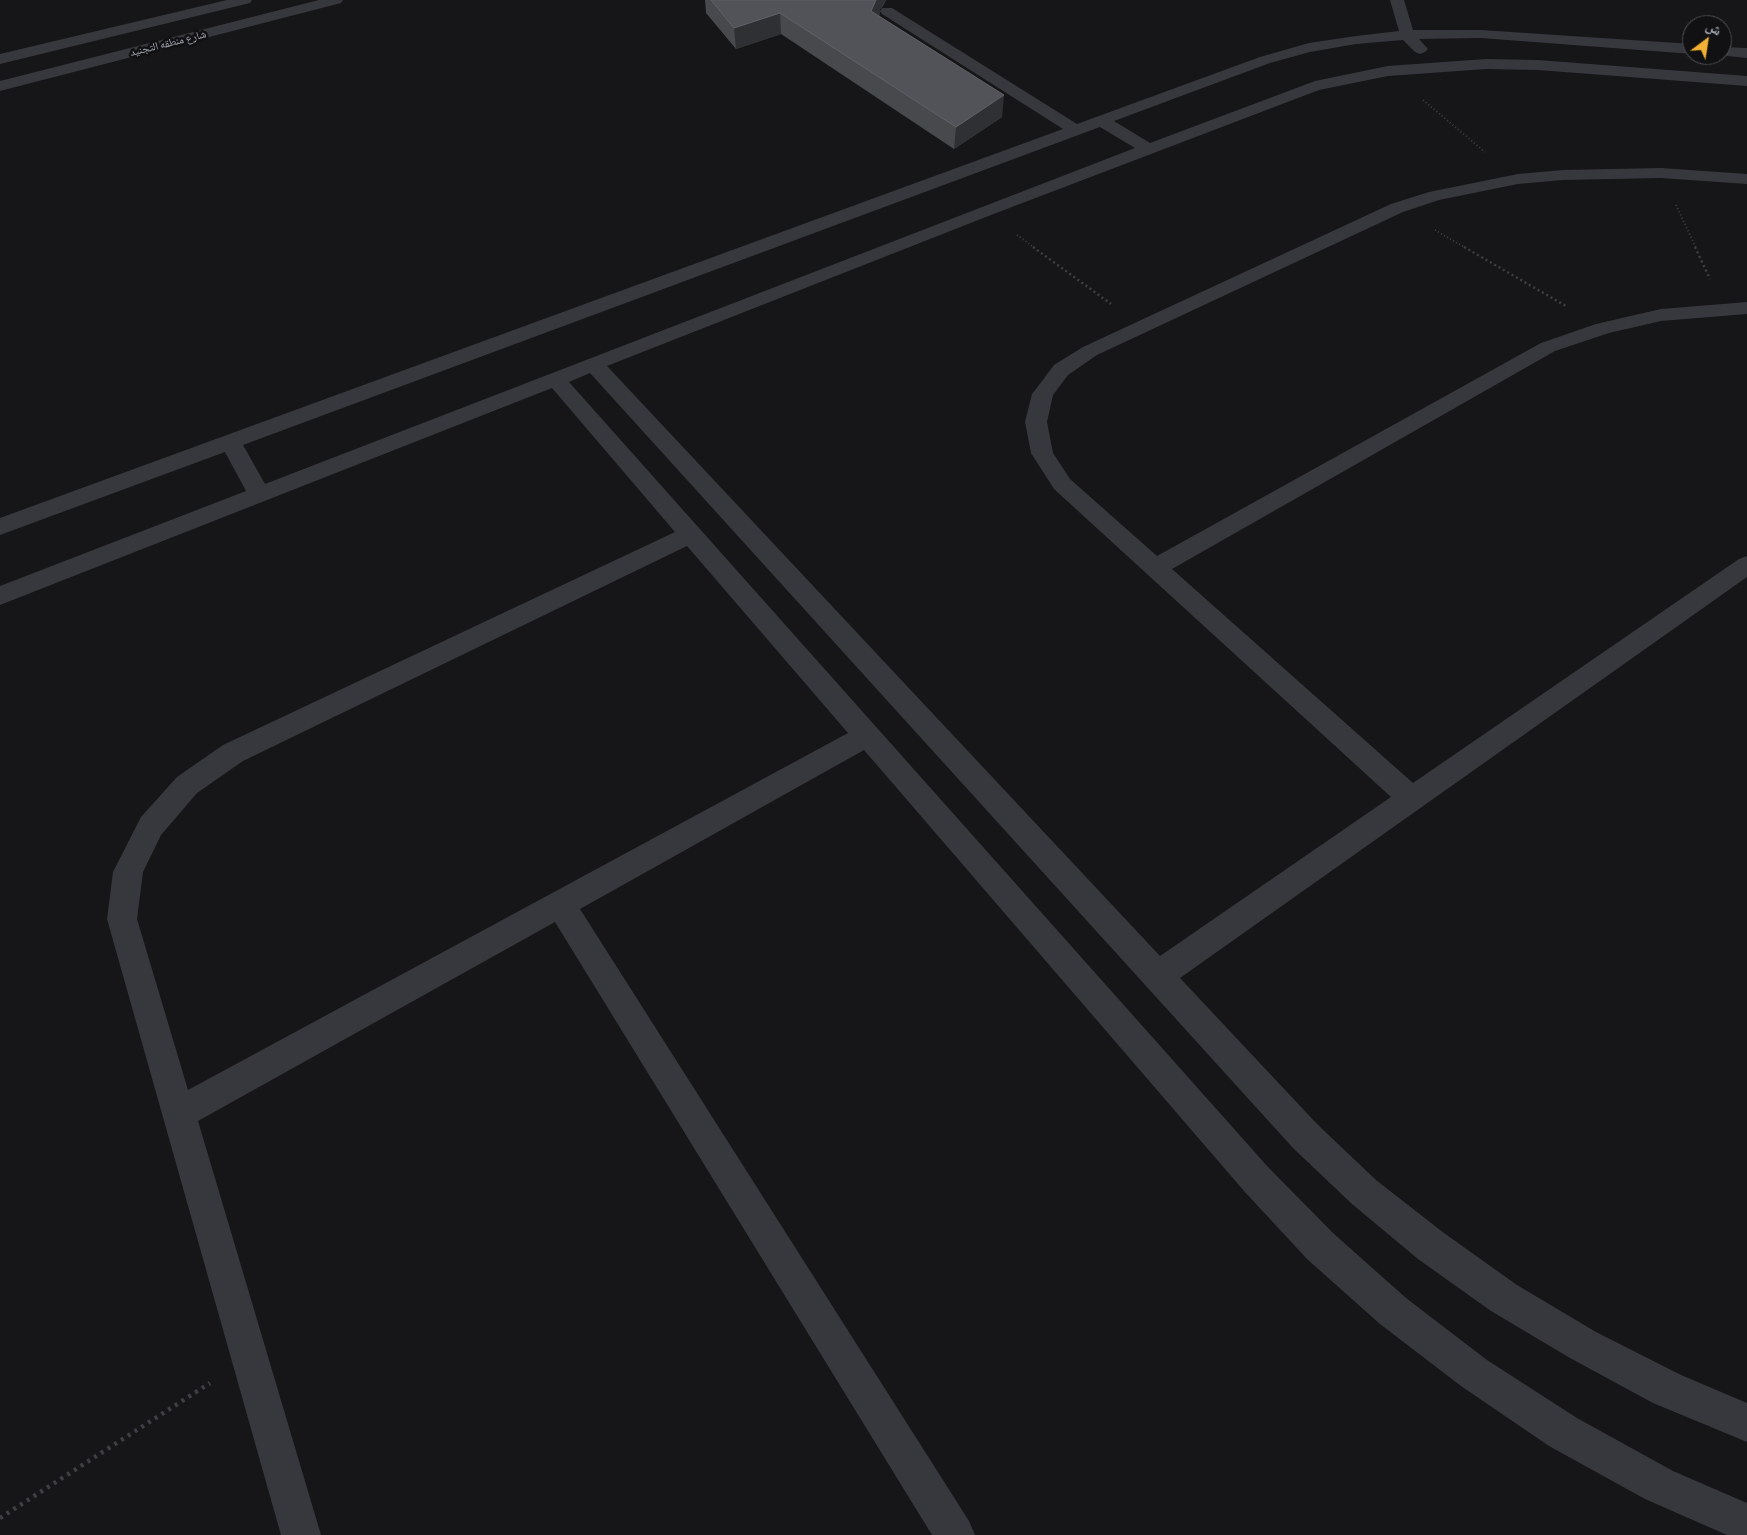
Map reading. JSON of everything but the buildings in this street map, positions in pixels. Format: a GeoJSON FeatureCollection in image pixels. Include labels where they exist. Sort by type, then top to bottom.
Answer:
{"type":"FeatureCollection","features":[{"type":"Feature","properties":{"kind":"street","name":"شارع منطقه التجنيد"},"geometry":{"type":"LineString","coordinates":[[0,59],[245,0]]}},
{"type":"Feature","properties":{"kind":"street","name":"شارع منطقه التجنيد"},"geometry":{"type":"LineString","coordinates":[[0,86],[336,0]]}},
{"type":"Feature","properties":{"kind":"street"},"geometry":{"type":"LineString","coordinates":[[1397,0],[1408,35],[1436,66]]}},
{"type":"Feature","properties":{"kind":"street"},"geometry":{"type":"LineString","coordinates":[[887,11],[1076,130]]}},
{"type":"Feature","properties":{"kind":"street"},"geometry":{"type":"LineString","coordinates":[[0,527],[1265,60],[1309,48],[1356,40],[1408,35],[1482,34],[1682,48]]}},
{"type":"Feature","properties":{"kind":"street"},"geometry":{"type":"LineString","coordinates":[[30,52],[27,61],[28,66],[46,75]]}},
{"type":"Feature","properties":{"kind":"street"},"geometry":{"type":"LineString","coordinates":[[1732,53],[1747,54]]}},
{"type":"Feature","properties":{"kind":"street"},"geometry":{"type":"LineString","coordinates":[[0,596],[985,210],[1315,86],[1388,71],[1436,66],[1486,64],[1538,65],[1747,81]]}},
{"type":"Feature","properties":{"kind":"street"},"geometry":{"type":"LineString","coordinates":[[1100,120],[1147,148]]}},
{"type":"Feature","properties":{"kind":"street"},"geometry":{"type":"LineString","coordinates":[[1412,799],[1062,484],[1042,453],[1036,422],[1043,394],[1061,370],[1090,351],[1397,208],[1435,196],[1518,180],[1602,173],[1662,173],[1747,179]]}},
{"type":"Feature","properties":{"kind":"street"},"geometry":{"type":"LineString","coordinates":[[1155,568],[1548,347],[1603,328],[1661,315],[1724,308],[1747,308]]}},
{"type":"Feature","properties":{"kind":"street"},"geometry":{"type":"LineString","coordinates":[[593,364],[1305,1136],[1364,1192],[1431,1246],[1504,1298],[1583,1345],[1667,1389],[1747,1423]]}},
{"type":"Feature","properties":{"kind":"street"},"geometry":{"type":"LineString","coordinates":[[554,379],[1256,1179],[1320,1246],[1393,1311],[1437,1345],[1474,1373],[1555,1426],[1659,1484],[1747,1524]]}},
{"type":"Feature","properties":{"kind":"street"},"geometry":{"type":"LineString","coordinates":[[230,442],[260,495]]}},
{"type":"Feature","properties":{"kind":"street"},"geometry":{"type":"LineString","coordinates":[[301,1535],[248,1358],[122,919],[128,872],[151,826],[175,798],[187,785],[233,753],[690,535]]}},
{"type":"Feature","properties":{"kind":"street"},"geometry":{"type":"LineString","coordinates":[[1157,976],[1747,566]]}},
{"type":"Feature","properties":{"kind":"street"},"geometry":{"type":"LineString","coordinates":[[178,1114],[866,736]]}},
{"type":"Feature","properties":{"kind":"street"},"geometry":{"type":"LineString","coordinates":[[560,904],[955,1535]]}},
{"type":"Feature","properties":{"kind":"path"},"geometry":{"type":"LineString","coordinates":[[1388,71],[1518,180]]}},
{"type":"Feature","properties":{"kind":"path"},"geometry":{"type":"LineString","coordinates":[[1662,173],[1724,308]]}},
{"type":"Feature","properties":{"kind":"path"},"geometry":{"type":"LineString","coordinates":[[1397,208],[1603,328]]}},
{"type":"Feature","properties":{"kind":"path"},"geometry":{"type":"LineString","coordinates":[[985,210],[1141,327]]}},
{"type":"Feature","properties":{"kind":"path"},"geometry":{"type":"LineString","coordinates":[[0,1518],[248,1358]]}}]}
